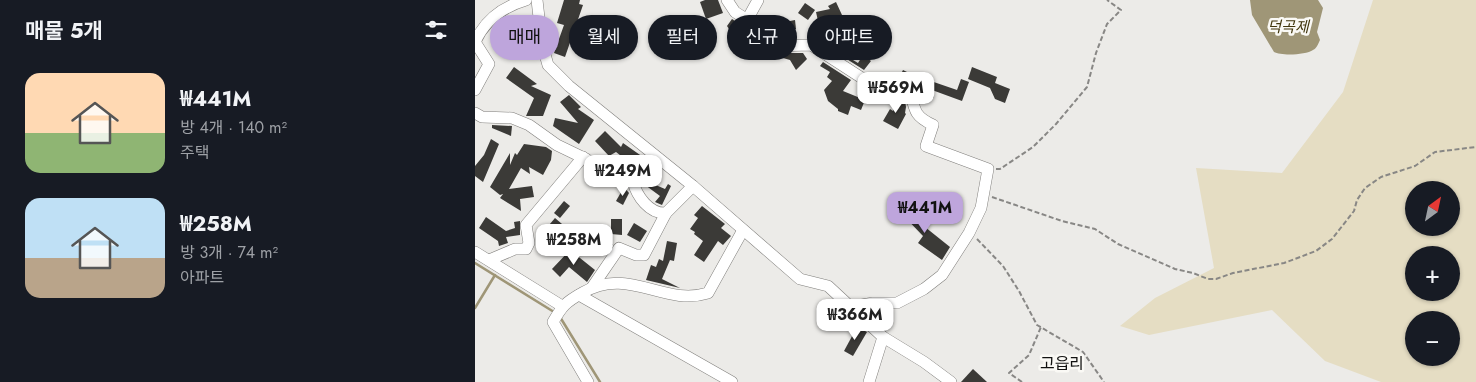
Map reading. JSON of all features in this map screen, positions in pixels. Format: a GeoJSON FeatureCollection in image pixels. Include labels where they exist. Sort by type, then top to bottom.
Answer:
{"type":"FeatureCollection","features":[{"type":"Feature","properties":{"kind":"street"},"geometry":{"type":"LineString","coordinates":[[475,90],[489,64],[475,42],[480,29],[495,14],[526,0]]}},
{"type":"Feature","properties":{"kind":"street"},"geometry":{"type":"LineString","coordinates":[[537,0],[541,44],[548,65],[569,86],[693,186],[800,279],[828,286],[883,337],[925,362],[951,382]]}},
{"type":"Feature","properties":{"kind":"street"},"geometry":{"type":"LineString","coordinates":[[727,0],[735,12],[740,15]]}},
{"type":"Feature","properties":{"kind":"street"},"geometry":{"type":"LineString","coordinates":[[750,15],[758,0]]}},
{"type":"Feature","properties":{"kind":"street"},"geometry":{"type":"LineString","coordinates":[[797,45],[811,45],[865,80],[911,95],[915,111],[921,119],[933,125],[926,146],[988,169],[981,208],[969,233],[942,275],[924,289],[897,303],[873,303],[851,307]]}},
{"type":"Feature","properties":{"kind":"street"},"geometry":{"type":"LineString","coordinates":[[475,113],[482,117],[512,118],[529,125],[557,145],[583,157],[602,172],[633,182],[635,191],[649,207],[661,214],[666,213]]}},
{"type":"Feature","properties":{"kind":"street"},"geometry":{"type":"LineString","coordinates":[[489,260],[515,249],[526,249],[529,243],[525,226],[583,157]]}},
{"type":"Feature","properties":{"kind":"street"},"geometry":{"type":"LineString","coordinates":[[593,286],[619,248],[636,255],[644,255],[666,213],[693,186]]}},
{"type":"Feature","properties":{"kind":"street"},"geometry":{"type":"LineString","coordinates":[[588,382],[553,322],[562,306],[593,286],[618,282],[684,297],[708,293],[743,230]]}},
{"type":"Feature","properties":{"kind":"street"},"geometry":{"type":"LineString","coordinates":[[475,252],[562,306]]}},
{"type":"Feature","properties":{"kind":"street"},"geometry":{"type":"LineString","coordinates":[[579,294],[732,382]]}},
{"type":"Feature","properties":{"kind":"street"},"geometry":{"type":"LineString","coordinates":[[869,382],[883,337]]}},
{"type":"Feature","properties":{"kind":"path"},"geometry":{"type":"LineString","coordinates":[[988,169],[1000,169],[1033,147],[1056,124],[1087,87],[1096,53],[1107,24],[1121,10],[1107,0]]}},
{"type":"Feature","properties":{"kind":"path"},"geometry":{"type":"LineString","coordinates":[[992,198],[1062,221],[1095,229],[1118,244],[1175,269],[1193,272],[1208,279],[1216,279],[1233,273],[1284,263],[1316,251],[1332,239],[1354,211],[1357,200],[1365,188],[1381,177],[1415,166],[1435,152],[1476,147]]}},
{"type":"Feature","properties":{"kind":"path"},"geometry":{"type":"LineString","coordinates":[[969,233],[987,247],[1003,266],[1037,325],[1083,352],[1104,382]]}},
{"type":"Feature","properties":{"kind":"path"},"geometry":{"type":"LineString","coordinates":[[1022,382],[1009,373],[1029,355],[1041,327]]}},
{"type":"Feature","properties":{"kind":"shaded area"},"geometry":{"type":"Polygon","coordinates":[[[1373,0],[1476,0],[1476,382],[1381,382],[1325,361],[1272,310],[1149,335],[1120,326],[1155,298],[1214,268],[1196,168],[1282,173],[1343,92],[1373,0]]]}},
{"type":"Feature","properties":{"kind":"water","name":"덕곡제"},"geometry":{"type":"Polygon","coordinates":[[[1250,0],[1318,0],[1323,8],[1317,32],[1320,40],[1316,47],[1310,52],[1299,54],[1274,52],[1252,15],[1250,0]]]}},
{"type":"Feature","properties":{"kind":"building"},"geometry":{"type":"Polygon","coordinates":[[[564,0],[580,0],[579,4],[583,5],[580,15],[569,15],[569,45],[565,57],[559,55],[559,39],[564,25],[559,24],[564,0]]]}},
{"type":"Feature","properties":{"kind":"building"},"geometry":{"type":"Polygon","coordinates":[[[718,0],[723,13],[705,15],[700,2],[718,0]]]}},
{"type":"Feature","properties":{"kind":"building"},"geometry":{"type":"Polygon","coordinates":[[[836,2],[842,15],[817,15],[816,12],[830,9],[828,6],[836,2]]]}},
{"type":"Feature","properties":{"kind":"building"},"geometry":{"type":"Polygon","coordinates":[[[805,3],[815,10],[812,15],[807,15],[807,19],[798,13],[805,3]]]}},
{"type":"Feature","properties":{"kind":"building"},"geometry":{"type":"Polygon","coordinates":[[[797,53],[803,53],[807,59],[796,70],[790,60],[797,60],[797,53]]]}},
{"type":"Feature","properties":{"kind":"building"},"geometry":{"type":"Polygon","coordinates":[[[848,60],[858,63],[860,60],[870,60],[871,61],[864,70],[848,60]]]}},
{"type":"Feature","properties":{"kind":"building"},"geometry":{"type":"Polygon","coordinates":[[[823,62],[851,80],[843,91],[865,100],[861,110],[851,106],[848,115],[838,111],[828,101],[824,90],[832,81],[827,77],[830,72],[820,66],[823,62]]]}},
{"type":"Feature","properties":{"kind":"building"},"geometry":{"type":"Polygon","coordinates":[[[514,67],[537,84],[531,86],[551,95],[543,116],[526,116],[534,98],[506,78],[514,67]]]}},
{"type":"Feature","properties":{"kind":"building"},"geometry":{"type":"Polygon","coordinates":[[[972,67],[997,77],[995,83],[1010,89],[1005,103],[995,99],[990,88],[968,79],[972,67]]]}},
{"type":"Feature","properties":{"kind":"building"},"geometry":{"type":"Polygon","coordinates":[[[903,70],[925,81],[925,79],[957,90],[961,79],[969,82],[962,101],[932,90],[934,98],[920,101],[915,78],[912,88],[901,84],[902,82],[898,80],[903,70]]]}},
{"type":"Feature","properties":{"kind":"building"},"geometry":{"type":"Polygon","coordinates":[[[569,95],[581,107],[578,109],[594,120],[579,144],[553,126],[555,118],[578,123],[560,102],[569,95]]]}},
{"type":"Feature","properties":{"kind":"building"},"geometry":{"type":"Polygon","coordinates":[[[897,98],[905,101],[906,107],[906,114],[898,129],[883,121],[890,109],[893,111],[897,98]]]}},
{"type":"Feature","properties":{"kind":"building"},"geometry":{"type":"Polygon","coordinates":[[[492,125],[512,126],[511,136],[492,128],[492,125]]]}},
{"type":"Feature","properties":{"kind":"building"},"geometry":{"type":"Polygon","coordinates":[[[605,131],[621,147],[623,143],[660,169],[651,183],[665,189],[668,184],[671,186],[662,205],[655,202],[660,196],[641,182],[650,171],[631,158],[629,162],[616,152],[609,156],[595,141],[605,131]]]}},
{"type":"Feature","properties":{"kind":"building"},"geometry":{"type":"Polygon","coordinates":[[[491,139],[499,144],[483,182],[475,176],[475,166],[484,155],[491,139]]]}},
{"type":"Feature","properties":{"kind":"building"},"geometry":{"type":"Polygon","coordinates":[[[524,144],[546,147],[552,151],[551,160],[543,175],[529,167],[530,174],[521,168],[509,189],[532,186],[534,197],[520,199],[521,211],[500,198],[503,194],[500,195],[490,187],[510,153],[510,165],[515,153],[517,155],[524,144]]]}},
{"type":"Feature","properties":{"kind":"building"},"geometry":{"type":"Polygon","coordinates":[[[624,187],[629,193],[623,205],[616,201],[624,187]]]}},
{"type":"Feature","properties":{"kind":"building"},"geometry":{"type":"Polygon","coordinates":[[[949,198],[962,204],[956,218],[943,212],[949,198]]]}},
{"type":"Feature","properties":{"kind":"building"},"geometry":{"type":"Polygon","coordinates":[[[564,201],[570,206],[560,218],[554,213],[564,201]]]}},
{"type":"Feature","properties":{"kind":"building"},"geometry":{"type":"Polygon","coordinates":[[[907,203],[923,220],[920,223],[950,247],[942,260],[918,243],[923,236],[899,211],[907,203]]]}},
{"type":"Feature","properties":{"kind":"building"},"geometry":{"type":"Polygon","coordinates":[[[702,206],[725,224],[721,228],[731,236],[723,245],[718,241],[704,262],[694,255],[703,241],[690,229],[698,218],[694,215],[702,206]]]}},
{"type":"Feature","properties":{"kind":"building"},"geometry":{"type":"Polygon","coordinates":[[[486,217],[506,231],[515,228],[514,222],[520,221],[520,235],[506,237],[508,243],[499,246],[498,241],[479,228],[486,217]]]}},
{"type":"Feature","properties":{"kind":"building"},"geometry":{"type":"Polygon","coordinates":[[[555,218],[562,224],[551,237],[544,231],[555,218]]]}},
{"type":"Feature","properties":{"kind":"building"},"geometry":{"type":"Polygon","coordinates":[[[611,219],[622,219],[622,235],[611,234],[611,219]]]}},
{"type":"Feature","properties":{"kind":"building"},"geometry":{"type":"Polygon","coordinates":[[[634,223],[647,231],[640,242],[627,235],[634,223]]]}},
{"type":"Feature","properties":{"kind":"building"},"geometry":{"type":"Polygon","coordinates":[[[596,241],[613,244],[606,253],[594,251],[596,241]]]}},
{"type":"Feature","properties":{"kind":"building"},"geometry":{"type":"Polygon","coordinates":[[[667,241],[677,243],[674,261],[670,260],[662,279],[680,288],[646,280],[651,265],[656,267],[659,259],[663,261],[667,241]]]}},
{"type":"Feature","properties":{"kind":"building"},"geometry":{"type":"Polygon","coordinates":[[[570,250],[595,270],[587,282],[569,267],[560,277],[552,269],[570,250]]]}},
{"type":"Feature","properties":{"kind":"building"},"geometry":{"type":"Polygon","coordinates":[[[857,327],[867,332],[853,356],[844,351],[857,327]]]}},
{"type":"Feature","properties":{"kind":"building"},"geometry":{"type":"Polygon","coordinates":[[[973,369],[987,382],[961,382],[973,369]]]}},
{"type":"Feature","properties":{"kind":"waterway"},"geometry":{"type":"LineString","coordinates":[[475,263],[554,312]]}},
{"type":"Feature","properties":{"kind":"waterway"},"geometry":{"type":"LineString","coordinates":[[475,308],[495,275]]}},
{"type":"Feature","properties":{"kind":"waterway"},"geometry":{"type":"LineString","coordinates":[[560,317],[600,382]]}},
{"type":"Feature","properties":{"kind":"district","name":"고읍리"},"geometry":{"type":"Point","coordinates":[1062,363]}}]}
